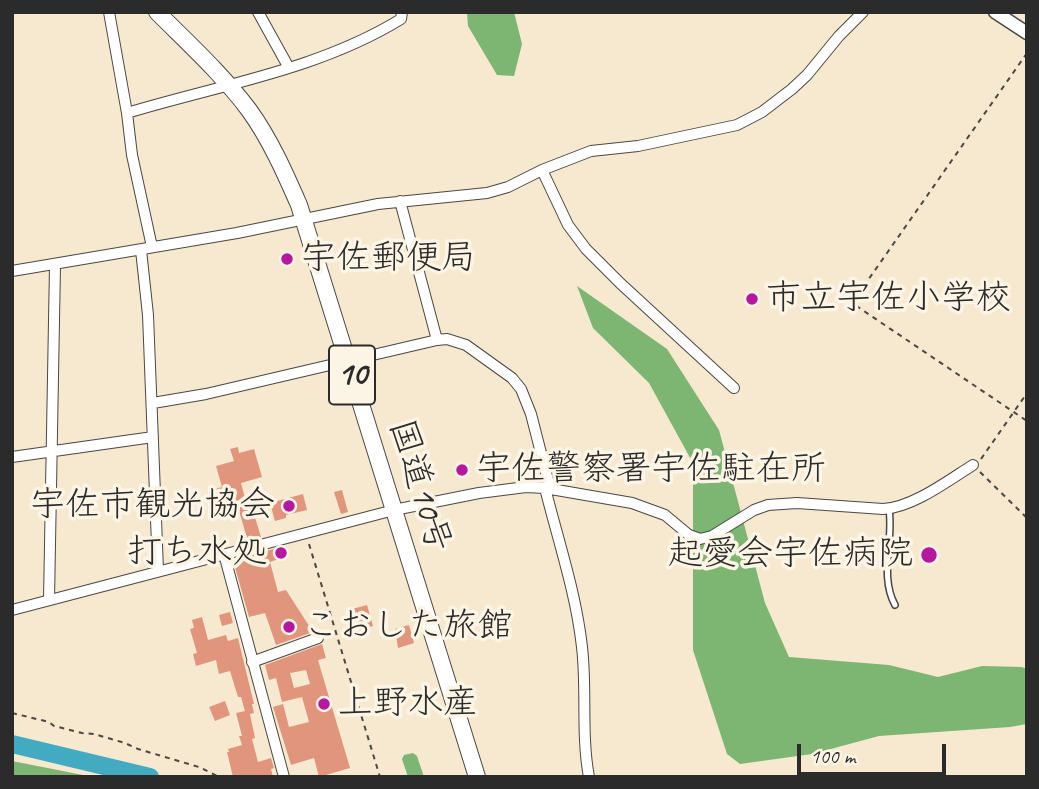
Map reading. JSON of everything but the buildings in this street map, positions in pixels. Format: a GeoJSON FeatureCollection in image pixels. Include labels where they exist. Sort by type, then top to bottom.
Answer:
{"type":"FeatureCollection","features":[{"type":"Feature","properties":{"kind":"highway","name":"国道10号"},"geometry":{"type":"LineString","coordinates":[[157,12],[229,85],[250,112],[276,155],[303,219],[477,777]]}},
{"type":"Feature","properties":{"kind":"street"},"geometry":{"type":"LineString","coordinates":[[109,12],[132,155],[152,247]]}},
{"type":"Feature","properties":{"kind":"street"},"geometry":{"type":"LineString","coordinates":[[258,12],[289,68]]}},
{"type":"Feature","properties":{"kind":"street"},"geometry":{"type":"LineString","coordinates":[[127,113],[289,68],[378,33],[401,19],[402,12]]}},
{"type":"Feature","properties":{"kind":"street"},"geometry":{"type":"LineString","coordinates":[[12,271],[141,250],[400,201],[487,193],[508,187],[591,151],[638,146],[713,131],[750,119],[800,82],[863,12]]}},
{"type":"Feature","properties":{"kind":"street"},"geometry":{"type":"LineString","coordinates":[[995,12],[1027,33]]}},
{"type":"Feature","properties":{"kind":"street"},"geometry":{"type":"LineString","coordinates":[[542,170],[568,225],[586,249],[620,284],[734,388]]}},
{"type":"Feature","properties":{"kind":"street"},"geometry":{"type":"LineString","coordinates":[[400,201],[437,340]]}},
{"type":"Feature","properties":{"kind":"street"},"geometry":{"type":"LineString","coordinates":[[141,250],[153,403],[158,570]]}},
{"type":"Feature","properties":{"kind":"street"},"geometry":{"type":"LineString","coordinates":[[48,600],[55,265]]}},
{"type":"Feature","properties":{"kind":"street"},"geometry":{"type":"LineString","coordinates":[[153,403],[206,394],[447,339],[466,345],[512,377],[521,389],[531,414],[582,644],[584,750],[589,777]]}},
{"type":"Feature","properties":{"kind":"street"},"geometry":{"type":"LineString","coordinates":[[12,457],[153,437]]}},
{"type":"Feature","properties":{"kind":"street"},"geometry":{"type":"LineString","coordinates":[[12,610],[394,510],[479,493],[547,488],[632,503],[661,513],[689,535],[700,539],[712,536],[754,510],[768,505],[797,503],[889,509],[915,499],[973,465]]}},
{"type":"Feature","properties":{"kind":"street"},"geometry":{"type":"LineString","coordinates":[[224,554],[284,777]]}},
{"type":"Feature","properties":{"kind":"street"},"geometry":{"type":"LineString","coordinates":[[252,662],[318,638]]}},
{"type":"Feature","properties":{"kind":"lane"},"geometry":{"type":"LineString","coordinates":[[889,509],[891,524],[887,586],[895,605]]}},
{"type":"Feature","properties":{"kind":"path"},"geometry":{"type":"LineString","coordinates":[[1027,52],[852,303],[1027,421]]}},
{"type":"Feature","properties":{"kind":"path"},"geometry":{"type":"LineString","coordinates":[[1027,393],[985,453],[973,465],[1027,518]]}},
{"type":"Feature","properties":{"kind":"path"},"geometry":{"type":"LineString","coordinates":[[306,533],[380,777]]}},
{"type":"Feature","properties":{"kind":"path"},"geometry":{"type":"LineString","coordinates":[[12,713],[125,743],[199,767],[219,777]]}},
{"type":"Feature","properties":{"kind":"green space"},"geometry":{"type":"Polygon","coordinates":[[[467,12],[514,12],[522,44],[514,76],[497,75],[468,26],[467,12]]]}},
{"type":"Feature","properties":{"kind":"green space"},"geometry":{"type":"Polygon","coordinates":[[[577,286],[667,349],[719,430],[765,603],[789,657],[889,665],[938,677],[982,666],[1022,667],[1027,669],[1027,724],[879,736],[812,754],[740,764],[727,754],[693,650],[693,463],[649,383],[593,328],[577,286]]]}},
{"type":"Feature","properties":{"kind":"green space"},"geometry":{"type":"Polygon","coordinates":[[[413,753],[417,756],[424,777],[408,777],[402,759],[404,755],[413,753]]]}},
{"type":"Feature","properties":{"kind":"green space"},"geometry":{"type":"Polygon","coordinates":[[[12,761],[93,777],[12,777],[12,761]]]}},
{"type":"Feature","properties":{"kind":"waterway"},"geometry":{"type":"LineString","coordinates":[[12,744],[150,777]]}},
{"type":"Feature","properties":{"kind":"place","name":"宇佐郵便局"},"geometry":{"type":"Point","coordinates":[287,259]}},
{"type":"Feature","properties":{"kind":"place","name":"市立宇佐小学校"},"geometry":{"type":"Point","coordinates":[752,299]}},
{"type":"Feature","properties":{"kind":"place","name":"宇佐警察署宇佐駐在所"},"geometry":{"type":"Point","coordinates":[462,470]}},
{"type":"Feature","properties":{"kind":"place","name":"宇佐市観光協会"},"geometry":{"type":"Point","coordinates":[289,506]}},
{"type":"Feature","properties":{"kind":"place","name":"打ち水処"},"geometry":{"type":"Point","coordinates":[281,553]}},
{"type":"Feature","properties":{"kind":"place","name":"起愛会宇佐病院"},"geometry":{"type":"Point","coordinates":[929,555]}},
{"type":"Feature","properties":{"kind":"place","name":"こおした旅館"},"geometry":{"type":"Point","coordinates":[289,627]}},
{"type":"Feature","properties":{"kind":"place","name":"上野水産"},"geometry":{"type":"Point","coordinates":[324,704]}}]}
